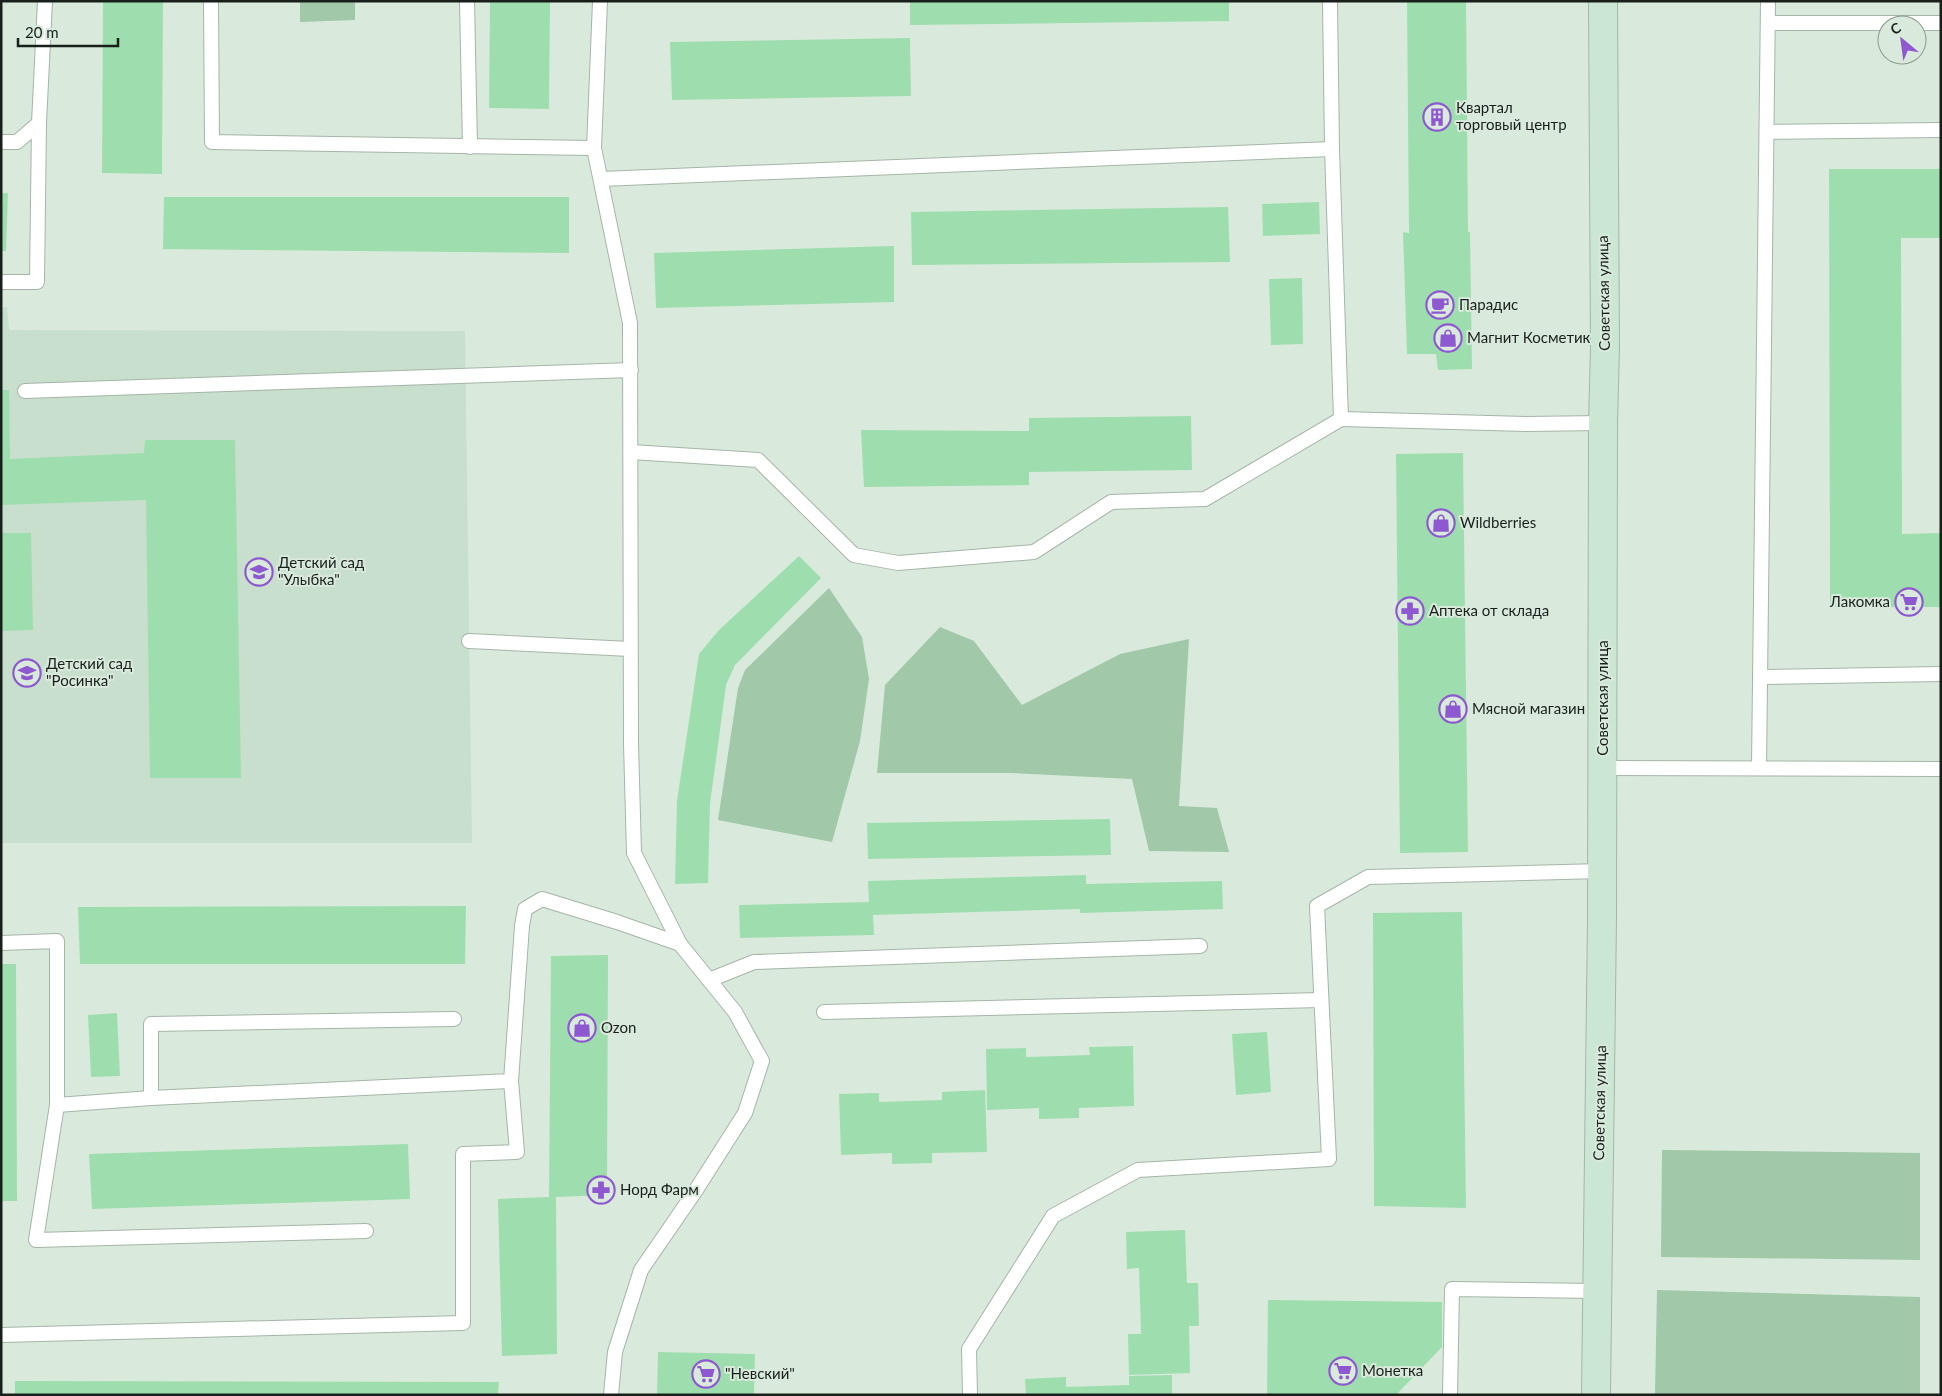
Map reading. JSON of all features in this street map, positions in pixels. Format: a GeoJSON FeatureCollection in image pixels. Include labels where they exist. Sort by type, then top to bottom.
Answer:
{"type":"FeatureCollection","features":[{"type":"Feature","properties":{"kind":"main road","name":"Советская улица"},"geometry":{"type":"LineString","coordinates":[[1596,1395],[1605,348],[1603,1]]}},
{"type":"Feature","properties":{"kind":"lane"},"geometry":{"type":"LineString","coordinates":[[1,282],[37,282],[38,123],[45,1]]}},
{"type":"Feature","properties":{"kind":"lane"},"geometry":{"type":"LineString","coordinates":[[211,1],[212,142],[594,148]]}},
{"type":"Feature","properties":{"kind":"lane"},"geometry":{"type":"LineString","coordinates":[[467,1],[470,147]]}},
{"type":"Feature","properties":{"kind":"lane"},"geometry":{"type":"LineString","coordinates":[[600,1],[594,148],[630,323],[630,650],[634,852],[680,944],[735,1012],[762,1061],[746,1113],[641,1270],[615,1352],[611,1395]]}},
{"type":"Feature","properties":{"kind":"lane"},"geometry":{"type":"LineString","coordinates":[[1330,1],[1332,149],[1341,419]]}},
{"type":"Feature","properties":{"kind":"lane"},"geometry":{"type":"LineString","coordinates":[[1759,768],[1768,1]]}},
{"type":"Feature","properties":{"kind":"lane"},"geometry":{"type":"LineString","coordinates":[[1768,23],[1941,23]]}},
{"type":"Feature","properties":{"kind":"lane"},"geometry":{"type":"LineString","coordinates":[[1,142],[17,142],[38,123]]}},
{"type":"Feature","properties":{"kind":"lane"},"geometry":{"type":"LineString","coordinates":[[1766,132],[1941,130]]}},
{"type":"Feature","properties":{"kind":"lane"},"geometry":{"type":"LineString","coordinates":[[601,179],[1332,149]]}},
{"type":"Feature","properties":{"kind":"lane"},"geometry":{"type":"LineString","coordinates":[[25,391],[631,370]]}},
{"type":"Feature","properties":{"kind":"lane"},"geometry":{"type":"LineString","coordinates":[[630,452],[758,460],[854,555],[898,563],[1034,552],[1111,502],[1205,499],[1341,419],[1526,424],[1603,423]]}},
{"type":"Feature","properties":{"kind":"lane"},"geometry":{"type":"LineString","coordinates":[[469,640],[630,650]]}},
{"type":"Feature","properties":{"kind":"lane"},"geometry":{"type":"LineString","coordinates":[[1760,677],[1941,674]]}},
{"type":"Feature","properties":{"kind":"lane"},"geometry":{"type":"LineString","coordinates":[[1602,768],[1941,769]]}},
{"type":"Feature","properties":{"kind":"lane"},"geometry":{"type":"LineString","coordinates":[[970,1395],[969,1349],[1053,1216],[1138,1170],[1329,1159],[1317,906],[1368,877],[1602,871]]}},
{"type":"Feature","properties":{"kind":"lane"},"geometry":{"type":"LineString","coordinates":[[1,1335],[463,1324],[462,1154],[517,1152],[511,1081],[522,926],[525,909],[542,898],[680,944]]}},
{"type":"Feature","properties":{"kind":"lane"},"geometry":{"type":"LineString","coordinates":[[1,943],[57,941],[57,1105],[36,1240],[366,1231]]}},
{"type":"Feature","properties":{"kind":"lane"},"geometry":{"type":"LineString","coordinates":[[710,980],[754,962],[1200,946]]}},
{"type":"Feature","properties":{"kind":"lane"},"geometry":{"type":"LineString","coordinates":[[824,1012],[1321,1000]]}},
{"type":"Feature","properties":{"kind":"lane"},"geometry":{"type":"LineString","coordinates":[[151,1098],[151,1024],[454,1019]]}},
{"type":"Feature","properties":{"kind":"lane"},"geometry":{"type":"LineString","coordinates":[[57,1105],[151,1098],[511,1081]]}},
{"type":"Feature","properties":{"kind":"lane"},"geometry":{"type":"LineString","coordinates":[[1450,1395],[1452,1289],[1597,1291]]}},
{"type":"Feature","properties":{"kind":"shaded area","name":"Детский сад \"Улыбка\""},"geometry":{"type":"Polygon","coordinates":[[[7,307],[9,330],[465,331],[472,843],[1,843],[1,308],[7,307]]]}},
{"type":"Feature","properties":{"kind":"green space"},"geometry":{"type":"Polygon","coordinates":[[[300,1],[355,1],[355,20],[300,22],[300,1]]]}},
{"type":"Feature","properties":{"kind":"green space"},"geometry":{"type":"Polygon","coordinates":[[[829,588],[862,637],[869,679],[860,741],[832,842],[718,820],[738,688],[745,670],[829,588]]]}},
{"type":"Feature","properties":{"kind":"green space"},"geometry":{"type":"Polygon","coordinates":[[[940,627],[974,641],[1022,705],[1120,654],[1189,639],[1179,806],[1217,808],[1229,852],[1149,851],[1132,779],[1011,773],[877,773],[885,685],[940,627]]]}},
{"type":"Feature","properties":{"kind":"green space"},"geometry":{"type":"Polygon","coordinates":[[[1662,1150],[1920,1153],[1920,1260],[1661,1257],[1662,1150]]]}},
{"type":"Feature","properties":{"kind":"green space"},"geometry":{"type":"Polygon","coordinates":[[[1657,1290],[1920,1297],[1920,1395],[1655,1395],[1657,1290]]]}},
{"type":"Feature","properties":{"kind":"building"},"geometry":{"type":"Polygon","coordinates":[[[103,1],[163,1],[162,174],[102,173],[103,1]]]}},
{"type":"Feature","properties":{"kind":"building"},"geometry":{"type":"Polygon","coordinates":[[[490,1],[550,1],[549,109],[489,108],[490,1]]]}},
{"type":"Feature","properties":{"kind":"building"},"geometry":{"type":"Polygon","coordinates":[[[910,1],[1229,1],[1229,21],[910,25],[910,1]]]}},
{"type":"Feature","properties":{"kind":"building","name":"Квартал торговый центр"},"geometry":{"type":"Polygon","coordinates":[[[1407,1],[1466,1],[1468,232],[1470,232],[1472,369],[1438,370],[1436,354],[1407,354],[1403,232],[1409,233],[1407,1]]]}},
{"type":"Feature","properties":{"kind":"building"},"geometry":{"type":"Polygon","coordinates":[[[910,38],[911,96],[672,100],[670,42],[910,38]]]}},
{"type":"Feature","properties":{"kind":"building"},"geometry":{"type":"Polygon","coordinates":[[[1829,169],[1941,169],[1941,238],[1901,238],[1902,534],[1941,533],[1941,607],[1830,607],[1829,169]]]}},
{"type":"Feature","properties":{"kind":"building"},"geometry":{"type":"Polygon","coordinates":[[[1,193],[8,193],[6,251],[1,251],[1,193]]]}},
{"type":"Feature","properties":{"kind":"building"},"geometry":{"type":"Polygon","coordinates":[[[164,197],[569,197],[569,253],[163,249],[164,197]]]}},
{"type":"Feature","properties":{"kind":"building"},"geometry":{"type":"Polygon","coordinates":[[[1319,202],[1320,234],[1263,236],[1262,204],[1319,202]]]}},
{"type":"Feature","properties":{"kind":"building"},"geometry":{"type":"Polygon","coordinates":[[[1228,207],[1230,262],[912,265],[911,212],[1228,207]]]}},
{"type":"Feature","properties":{"kind":"building"},"geometry":{"type":"Polygon","coordinates":[[[894,246],[894,302],[656,308],[654,253],[894,246]]]}},
{"type":"Feature","properties":{"kind":"building"},"geometry":{"type":"Polygon","coordinates":[[[1302,278],[1303,344],[1271,345],[1269,279],[1302,278]]]}},
{"type":"Feature","properties":{"kind":"building"},"geometry":{"type":"Polygon","coordinates":[[[1,390],[9,390],[10,459],[144,453],[145,440],[235,440],[241,778],[150,778],[146,500],[1,505],[1,390]]]}},
{"type":"Feature","properties":{"kind":"building"},"geometry":{"type":"Polygon","coordinates":[[[1191,416],[1192,470],[1029,472],[1029,485],[864,487],[861,430],[1029,431],[1029,418],[1191,416]]]}},
{"type":"Feature","properties":{"kind":"building"},"geometry":{"type":"Polygon","coordinates":[[[1463,453],[1468,852],[1400,853],[1396,454],[1463,453]]]}},
{"type":"Feature","properties":{"kind":"building"},"geometry":{"type":"Polygon","coordinates":[[[1,533],[31,533],[33,630],[1,631],[1,533]]]}},
{"type":"Feature","properties":{"kind":"building"},"geometry":{"type":"Polygon","coordinates":[[[799,556],[821,578],[735,665],[726,685],[710,804],[708,883],[675,884],[677,801],[699,654],[719,630],[799,556]]]}},
{"type":"Feature","properties":{"kind":"building"},"geometry":{"type":"Polygon","coordinates":[[[1110,819],[1111,855],[868,859],[867,823],[1110,819]]]}},
{"type":"Feature","properties":{"kind":"building"},"geometry":{"type":"Polygon","coordinates":[[[1086,875],[1086,884],[1222,881],[1223,909],[1080,913],[1080,909],[873,915],[874,935],[740,938],[739,905],[869,902],[868,881],[1086,875]]]}},
{"type":"Feature","properties":{"kind":"building"},"geometry":{"type":"Polygon","coordinates":[[[466,906],[465,964],[80,964],[78,907],[466,906]]]}},
{"type":"Feature","properties":{"kind":"building"},"geometry":{"type":"Polygon","coordinates":[[[1462,912],[1466,1208],[1374,1206],[1373,913],[1462,912]]]}},
{"type":"Feature","properties":{"kind":"building"},"geometry":{"type":"Polygon","coordinates":[[[608,955],[607,1195],[556,1197],[557,1354],[502,1356],[498,1199],[549,1197],[551,956],[608,955]]]}},
{"type":"Feature","properties":{"kind":"building"},"geometry":{"type":"Polygon","coordinates":[[[1,964],[16,964],[17,1201],[1,1201],[1,964]]]}},
{"type":"Feature","properties":{"kind":"building"},"geometry":{"type":"Polygon","coordinates":[[[117,1013],[120,1076],[91,1077],[88,1015],[117,1013]]]}},
{"type":"Feature","properties":{"kind":"building"},"geometry":{"type":"Polygon","coordinates":[[[1267,1032],[1271,1092],[1236,1095],[1232,1034],[1267,1032]]]}},
{"type":"Feature","properties":{"kind":"building"},"geometry":{"type":"Polygon","coordinates":[[[1133,1046],[1134,1106],[1079,1108],[1079,1118],[1039,1119],[1039,1108],[987,1110],[986,1049],[1026,1048],[1026,1057],[1090,1055],[1089,1047],[1133,1046]]]}},
{"type":"Feature","properties":{"kind":"building"},"geometry":{"type":"Polygon","coordinates":[[[985,1090],[987,1152],[932,1153],[932,1163],[892,1164],[892,1153],[841,1155],[839,1094],[879,1093],[879,1102],[942,1100],[942,1092],[985,1090]]]}},
{"type":"Feature","properties":{"kind":"building"},"geometry":{"type":"Polygon","coordinates":[[[408,1144],[410,1199],[92,1209],[89,1154],[408,1144]]]}},
{"type":"Feature","properties":{"kind":"building"},"geometry":{"type":"Polygon","coordinates":[[[1185,1230],[1187,1283],[1198,1283],[1199,1326],[1189,1326],[1190,1373],[1129,1375],[1128,1334],[1141,1334],[1139,1268],[1127,1269],[1126,1232],[1185,1230]]]}},
{"type":"Feature","properties":{"kind":"building","name":"Монетка"},"geometry":{"type":"Polygon","coordinates":[[[1268,1300],[1442,1302],[1442,1347],[1396,1395],[1267,1395],[1268,1300]]]}},
{"type":"Feature","properties":{"kind":"building","name":"\"Невский\""},"geometry":{"type":"Polygon","coordinates":[[[658,1352],[755,1354],[754,1395],[657,1395],[658,1352]]]}},
{"type":"Feature","properties":{"kind":"building"},"geometry":{"type":"Polygon","coordinates":[[[1172,1375],[1172,1395],[1026,1395],[1025,1379],[1066,1377],[1066,1387],[1129,1385],[1129,1376],[1172,1375]]]}},
{"type":"Feature","properties":{"kind":"building"},"geometry":{"type":"Polygon","coordinates":[[[15,1381],[499,1382],[498,1395],[15,1395],[15,1381]]]}},
{"type":"Feature","properties":{"kind":"place","name":"Квартал торговый центр"},"geometry":{"type":"Point","coordinates":[1437,117]}},
{"type":"Feature","properties":{"kind":"place","name":"Парадис"},"geometry":{"type":"Point","coordinates":[1440,305]}},
{"type":"Feature","properties":{"kind":"place","name":"Магнит Косметик"},"geometry":{"type":"Point","coordinates":[1448,338]}},
{"type":"Feature","properties":{"kind":"place","name":"Wildberries"},"geometry":{"type":"Point","coordinates":[1441,523]}},
{"type":"Feature","properties":{"kind":"place","name":"Детский сад \"Улыбка\""},"geometry":{"type":"Point","coordinates":[259,572]}},
{"type":"Feature","properties":{"kind":"place","name":"Лакомка"},"geometry":{"type":"Point","coordinates":[1909,602]}},
{"type":"Feature","properties":{"kind":"place","name":"Аптека от склада"},"geometry":{"type":"Point","coordinates":[1410,611]}},
{"type":"Feature","properties":{"kind":"place","name":"Детский сад \"Росинка\""},"geometry":{"type":"Point","coordinates":[27,673]}},
{"type":"Feature","properties":{"kind":"place","name":"Мясной магазин"},"geometry":{"type":"Point","coordinates":[1453,709]}},
{"type":"Feature","properties":{"kind":"place","name":"Ozon"},"geometry":{"type":"Point","coordinates":[582,1028]}},
{"type":"Feature","properties":{"kind":"place","name":"Норд Фарм"},"geometry":{"type":"Point","coordinates":[601,1190]}},
{"type":"Feature","properties":{"kind":"place","name":"Монетка"},"geometry":{"type":"Point","coordinates":[1343,1371]}},
{"type":"Feature","properties":{"kind":"place","name":"\"Невский\""},"geometry":{"type":"Point","coordinates":[706,1374]}}]}
